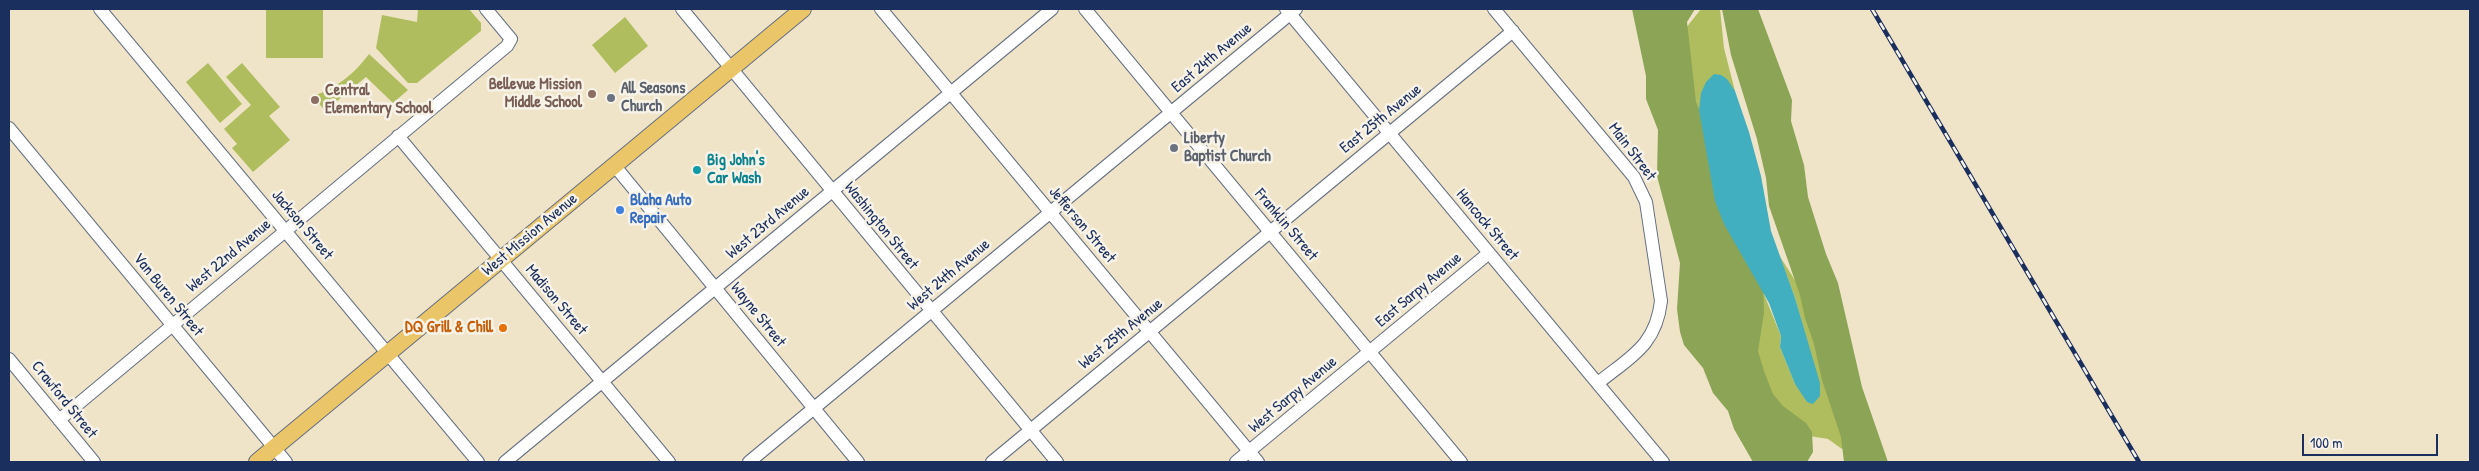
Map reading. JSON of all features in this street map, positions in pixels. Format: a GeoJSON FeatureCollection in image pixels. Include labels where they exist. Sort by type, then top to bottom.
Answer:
{"type":"FeatureCollection","features":[{"type":"Feature","properties":{"kind":"main road","name":"West Mission Avenue"},"geometry":{"type":"LineString","coordinates":[[257,462],[803,9]]}},
{"type":"Feature","properties":{"kind":"street","name":"Jackson Street"},"geometry":{"type":"LineString","coordinates":[[100,9],[478,462]]}},
{"type":"Feature","properties":{"kind":"street","name":"West 22nd Avenue"},"geometry":{"type":"LineString","coordinates":[[59,420],[507,46],[511,39],[486,9]]}},
{"type":"Feature","properties":{"kind":"street","name":"Washington Street"},"geometry":{"type":"LineString","coordinates":[[682,9],[1057,462]]}},
{"type":"Feature","properties":{"kind":"street","name":"Jefferson Street"},"geometry":{"type":"LineString","coordinates":[[881,9],[1258,462]]}},
{"type":"Feature","properties":{"kind":"street","name":"West 23rd Avenue"},"geometry":{"type":"LineString","coordinates":[[505,462],[831,190],[1052,9]]}},
{"type":"Feature","properties":{"kind":"street","name":"Franklin Street"},"geometry":{"type":"LineString","coordinates":[[1085,9],[1461,462]]}},
{"type":"Feature","properties":{"kind":"street","name":"Main Street"},"geometry":{"type":"LineString","coordinates":[[1494,9],[1634,177],[1646,202],[1661,301],[1659,316],[1649,340],[1598,383]]}},
{"type":"Feature","properties":{"kind":"street","name":"East 24th Avenue"},"geometry":{"type":"LineString","coordinates":[[1171,113],[1291,10]]}},
{"type":"Feature","properties":{"kind":"street","name":"Hancock Street"},"geometry":{"type":"LineString","coordinates":[[1291,10],[1489,253],[1663,462]]}},
{"type":"Feature","properties":{"kind":"street","name":"East 25th Avenue"},"geometry":{"type":"LineString","coordinates":[[1270,231],[1513,31]]}},
{"type":"Feature","properties":{"kind":"street","name":"West 24th Avenue"},"geometry":{"type":"LineString","coordinates":[[749,462],[1171,113]]}},
{"type":"Feature","properties":{"kind":"street","name":"Van Buren Street"},"geometry":{"type":"LineString","coordinates":[[9,128],[286,462]]}},
{"type":"Feature","properties":{"kind":"street","name":"Madison Street"},"geometry":{"type":"LineString","coordinates":[[398,136],[669,462]]}},
{"type":"Feature","properties":{"kind":"street","name":"Wayne Street"},"geometry":{"type":"LineString","coordinates":[[614,165],[858,462]]}},
{"type":"Feature","properties":{"kind":"street","name":"West 25th Avenue"},"geometry":{"type":"LineString","coordinates":[[992,462],[1270,231]]}},
{"type":"Feature","properties":{"kind":"street","name":"East Sarpy Avenue"},"geometry":{"type":"LineString","coordinates":[[1370,352],[1489,253]]}},
{"type":"Feature","properties":{"kind":"street","name":"West Sarpy Avenue"},"geometry":{"type":"LineString","coordinates":[[1236,462],[1370,352]]}},
{"type":"Feature","properties":{"kind":"street","name":"Crawford Street"},"geometry":{"type":"LineString","coordinates":[[9,359],[94,462]]}},
{"type":"Feature","properties":{"kind":"green space"},"geometry":{"type":"Polygon","coordinates":[[[266,9],[323,9],[323,58],[266,58],[266,9]]]}},
{"type":"Feature","properties":{"kind":"green space"},"geometry":{"type":"Polygon","coordinates":[[[418,9],[469,9],[481,23],[481,31],[417,83],[408,83],[376,48],[382,15],[417,22],[418,9]]]}},
{"type":"Feature","properties":{"kind":"green space"},"geometry":{"type":"Polygon","coordinates":[[[1632,9],[1695,9],[1687,22],[1696,102],[1711,137],[1763,279],[1764,313],[1758,351],[1764,371],[1773,394],[1783,406],[1806,423],[1812,432],[1813,452],[1807,462],[1753,462],[1734,429],[1728,411],[1713,393],[1703,368],[1684,345],[1677,309],[1680,263],[1657,176],[1658,130],[1646,99],[1646,76],[1632,9]]]}},
{"type":"Feature","properties":{"kind":"green space"},"geometry":{"type":"Polygon","coordinates":[[[1701,9],[1720,9],[1724,48],[1735,91],[1699,110],[1691,111],[1686,28],[1701,9]]]}},
{"type":"Feature","properties":{"kind":"green space"},"geometry":{"type":"Polygon","coordinates":[[[1722,9],[1758,9],[1792,100],[1791,121],[1804,165],[1808,197],[1826,254],[1838,283],[1862,387],[1888,462],[1844,462],[1841,437],[1822,380],[1800,295],[1769,206],[1766,178],[1757,139],[1731,55],[1722,9]]]}},
{"type":"Feature","properties":{"kind":"green space"},"geometry":{"type":"Polygon","coordinates":[[[625,17],[648,46],[615,73],[592,45],[625,17]]]}},
{"type":"Feature","properties":{"kind":"green space"},"geometry":{"type":"Polygon","coordinates":[[[369,54],[408,90],[393,103],[366,77],[325,111],[313,96],[330,89],[344,80],[369,54]]]}},
{"type":"Feature","properties":{"kind":"green space"},"geometry":{"type":"Polygon","coordinates":[[[208,63],[242,104],[220,123],[186,82],[208,63]]]}},
{"type":"Feature","properties":{"kind":"green space"},"geometry":{"type":"Polygon","coordinates":[[[242,63],[280,107],[269,116],[290,140],[253,172],[232,148],[237,144],[224,129],[251,105],[226,77],[242,63]]]}},
{"type":"Feature","properties":{"kind":"green space"},"geometry":{"type":"Polygon","coordinates":[[[1779,255],[1800,288],[1848,442],[1842,449],[1828,439],[1809,436],[1779,422],[1751,347],[1759,282],[1781,336],[1780,347],[1795,384],[1820,396],[1819,383],[1795,298],[1779,255]]]}},
{"type":"Feature","properties":{"kind":"water"},"geometry":{"type":"Polygon","coordinates":[[[1714,74],[1721,75],[1727,79],[1735,91],[1749,132],[1761,176],[1771,231],[1795,298],[1820,383],[1820,396],[1813,404],[1807,402],[1795,384],[1780,347],[1781,336],[1769,303],[1724,224],[1715,201],[1699,110],[1701,93],[1706,82],[1714,74]]]}},
{"type":"Feature","properties":{"kind":"railway"},"geometry":{"type":"LineString","coordinates":[[1872,9],[2139,462]]}},
{"type":"Feature","properties":{"kind":"place","name":"Bellevue Mission Middle School"},"geometry":{"type":"Point","coordinates":[592,94]}},
{"type":"Feature","properties":{"kind":"place","name":"All Seasons Church"},"geometry":{"type":"Point","coordinates":[611,98]}},
{"type":"Feature","properties":{"kind":"place","name":"Central Elementary School"},"geometry":{"type":"Point","coordinates":[315,100]}},
{"type":"Feature","properties":{"kind":"place","name":"Liberty Baptist Church"},"geometry":{"type":"Point","coordinates":[1174,148]}},
{"type":"Feature","properties":{"kind":"place","name":"Big John's Car Wash"},"geometry":{"type":"Point","coordinates":[697,170]}},
{"type":"Feature","properties":{"kind":"place","name":"Blaha Auto Repair"},"geometry":{"type":"Point","coordinates":[620,210]}},
{"type":"Feature","properties":{"kind":"place","name":"DQ Grill & Chill"},"geometry":{"type":"Point","coordinates":[503,328]}}]}
